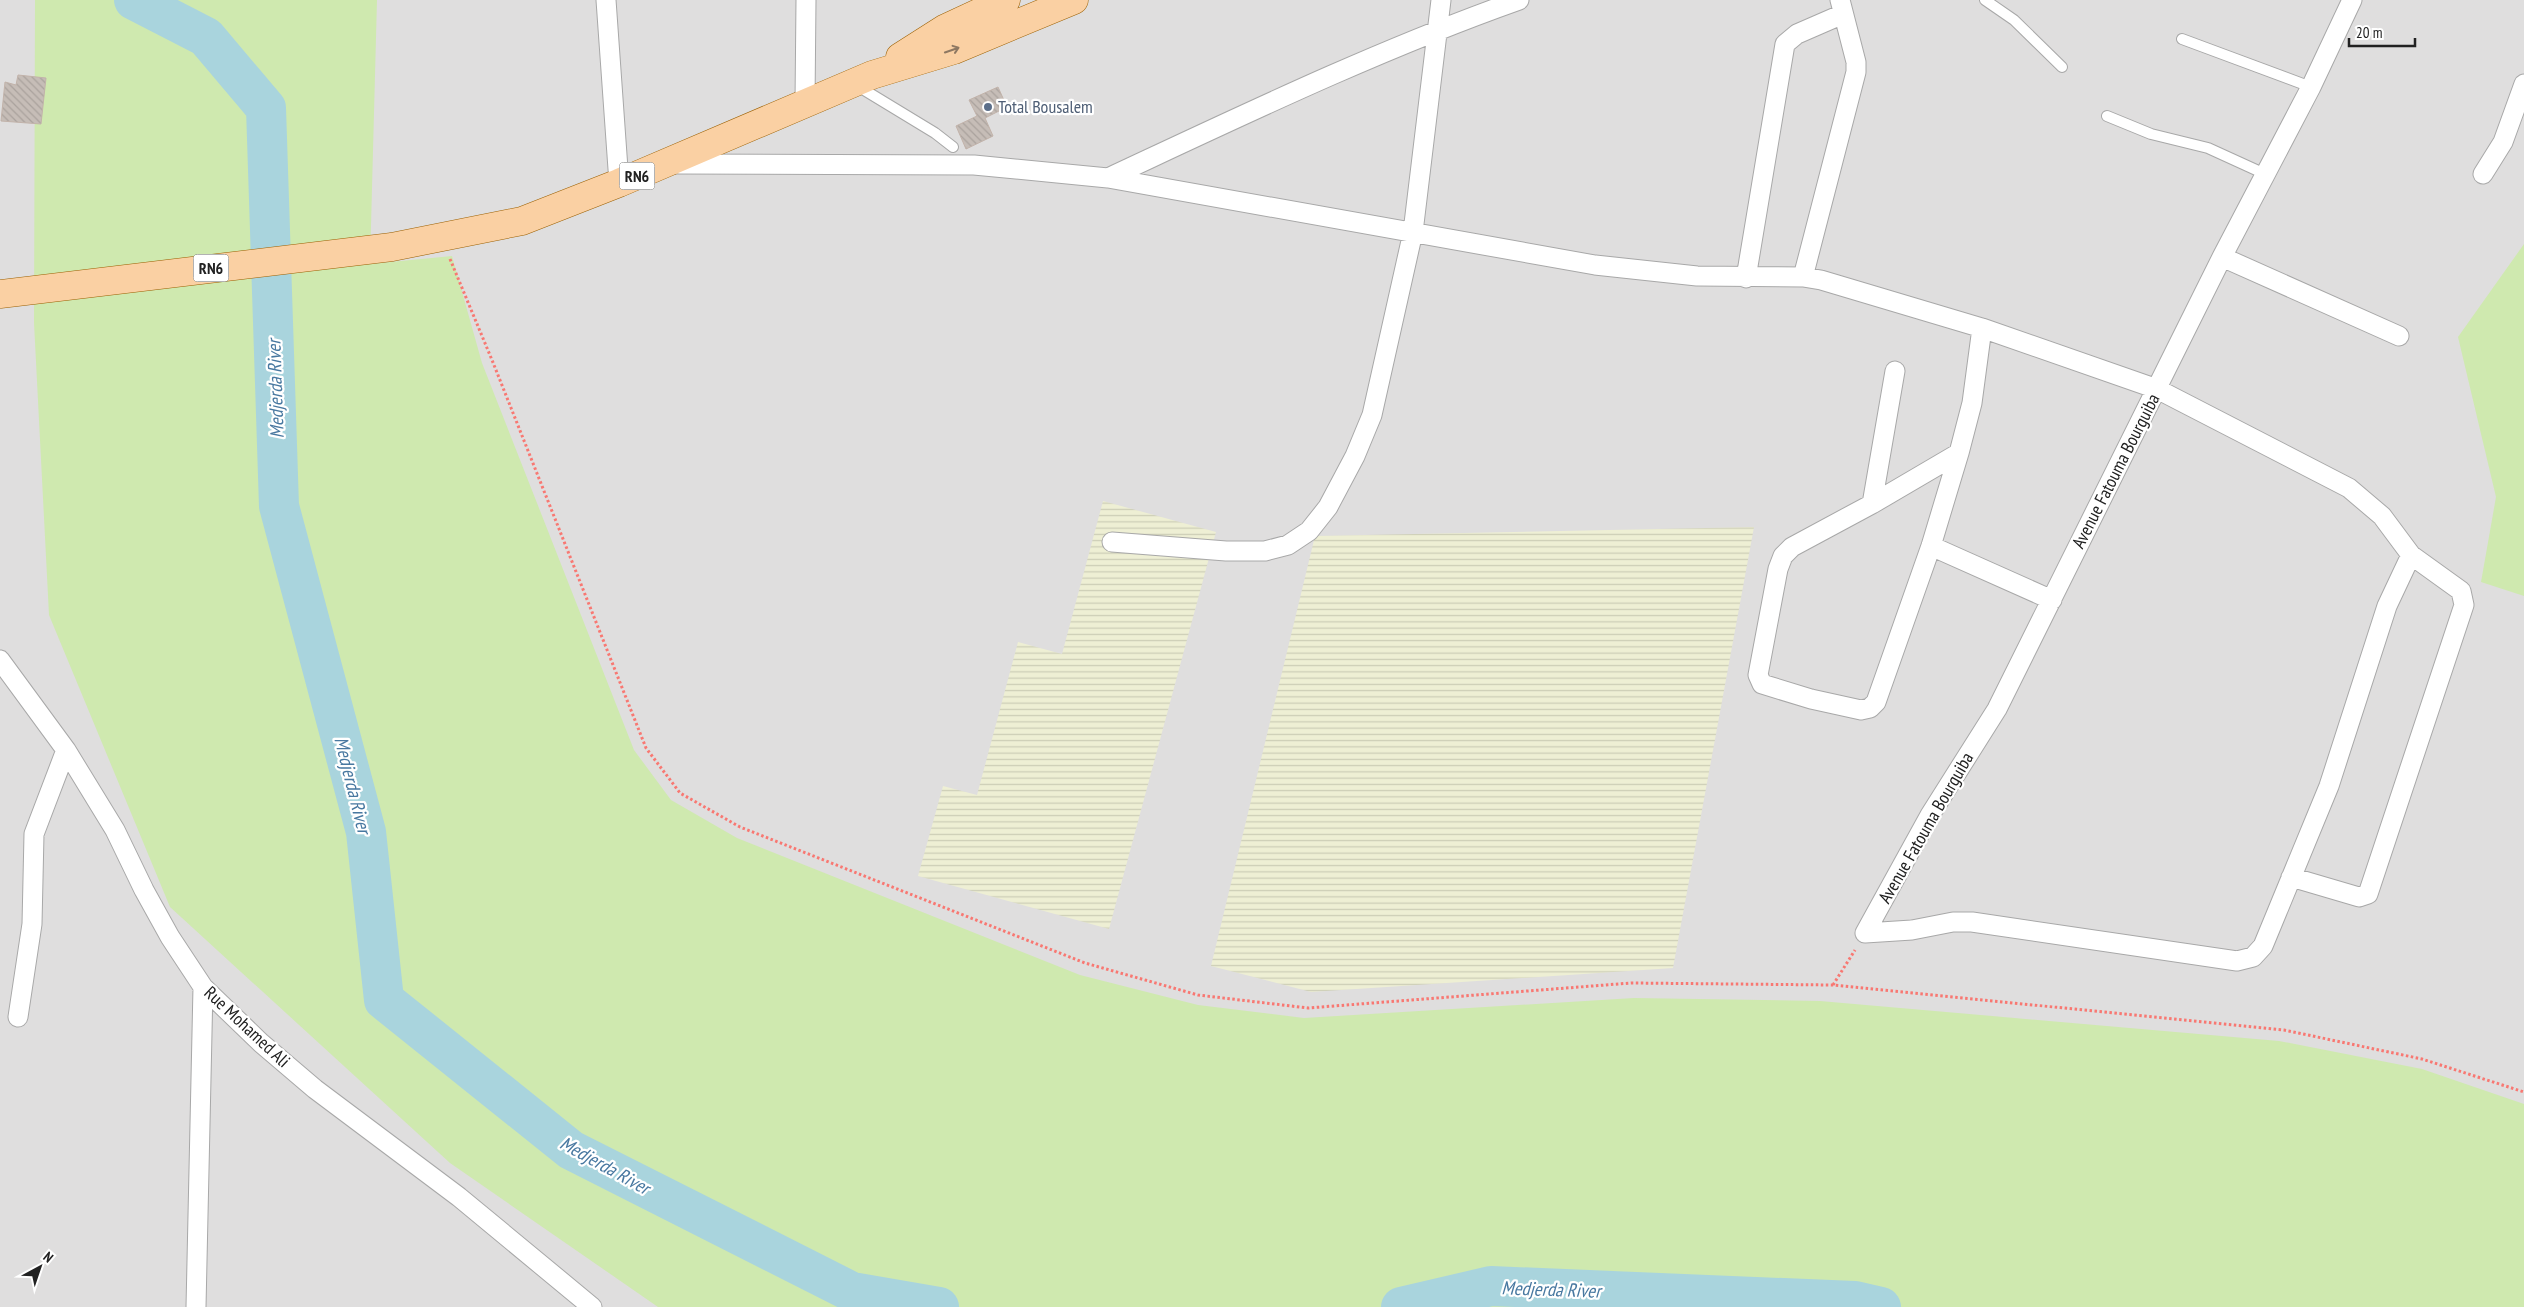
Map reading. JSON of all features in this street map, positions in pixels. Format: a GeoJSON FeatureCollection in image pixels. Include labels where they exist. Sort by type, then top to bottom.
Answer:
{"type":"FeatureCollection","features":[{"type":"Feature","properties":{"kind":"main road","name":"RN6"},"geometry":{"type":"LineString","coordinates":[[862,79],[944,29],[1006,0]]}},
{"type":"Feature","properties":{"kind":"main road","name":"RN6"},"geometry":{"type":"LineString","coordinates":[[0,294],[392,247],[522,221],[619,183],[862,79],[954,50],[1074,0]]}},
{"type":"Feature","properties":{"kind":"street"},"geometry":{"type":"LineString","coordinates":[[606,0],[619,183]]}},
{"type":"Feature","properties":{"kind":"street"},"geometry":{"type":"LineString","coordinates":[[805,103],[806,0]]}},
{"type":"Feature","properties":{"kind":"street"},"geometry":{"type":"LineString","coordinates":[[1112,542],[1226,551],[1265,551],[1288,545],[1309,531],[1328,507],[1356,456],[1372,415],[1413,232],[1441,0]]}},
{"type":"Feature","properties":{"kind":"street"},"geometry":{"type":"LineString","coordinates":[[1108,178],[1350,66],[1438,29],[1519,0]]}},
{"type":"Feature","properties":{"kind":"street","name":"Avenue Fatouma Bourguiba"},"geometry":{"type":"LineString","coordinates":[[1865,933],[1930,815],[1997,709],[2222,257],[2311,87],[2352,0]]}},
{"type":"Feature","properties":{"kind":"street"},"geometry":{"type":"LineString","coordinates":[[1746,278],[1785,44],[1797,34],[1842,7],[1855,55],[1856,72],[1803,277]]}},
{"type":"Feature","properties":{"kind":"street"},"geometry":{"type":"LineString","coordinates":[[2483,174],[2503,142],[2524,84]]}},
{"type":"Feature","properties":{"kind":"street"},"geometry":{"type":"LineString","coordinates":[[663,164],[974,165],[1108,178],[1595,265],[1697,276],[1746,278],[1803,277],[1821,280],[1982,328],[2157,389],[2349,488],[2382,516],[2411,555],[2461,591],[2464,605],[2371,890],[2368,894],[2359,897],[2291,877]]}},
{"type":"Feature","properties":{"kind":"street"},"geometry":{"type":"LineString","coordinates":[[2222,257],[2399,336]]}},
{"type":"Feature","properties":{"kind":"street"},"geometry":{"type":"LineString","coordinates":[[1959,452],[1872,504],[1792,547],[1783,556],[1778,569],[1758,675],[1762,684],[1811,699],[1861,710],[1870,708],[1880,694],[1931,546],[1959,452],[1972,403],[1982,328]]}},
{"type":"Feature","properties":{"kind":"street"},"geometry":{"type":"LineString","coordinates":[[1872,504],[1894,371]]}},
{"type":"Feature","properties":{"kind":"street"},"geometry":{"type":"LineString","coordinates":[[1931,546],[2052,600]]}},
{"type":"Feature","properties":{"kind":"street"},"geometry":{"type":"LineString","coordinates":[[1865,933],[1912,930],[1953,922],[1972,922],[2236,961],[2253,958],[2263,946],[2329,786],[2387,606],[2411,555]]}},
{"type":"Feature","properties":{"kind":"street","name":"Rue Mohamed Ali"},"geometry":{"type":"LineString","coordinates":[[0,660],[66,750],[116,830],[144,890],[170,937],[203,987],[260,1043],[315,1089],[459,1197],[592,1307]]}},
{"type":"Feature","properties":{"kind":"street"},"geometry":{"type":"LineString","coordinates":[[18,1017],[33,914],[34,834],[66,750]]}},
{"type":"Feature","properties":{"kind":"street"},"geometry":{"type":"LineString","coordinates":[[196,1307],[203,987]]}},
{"type":"Feature","properties":{"kind":"lane"},"geometry":{"type":"LineString","coordinates":[[1985,0],[2014,20],[2062,67]]}},
{"type":"Feature","properties":{"kind":"lane"},"geometry":{"type":"LineString","coordinates":[[2182,39],[2311,87]]}},
{"type":"Feature","properties":{"kind":"lane"},"geometry":{"type":"LineString","coordinates":[[862,79],[935,132],[953,148]]}},
{"type":"Feature","properties":{"kind":"lane"},"geometry":{"type":"LineString","coordinates":[[2107,116],[2151,134],[2208,148],[2265,174]]}},
{"type":"Feature","properties":{"kind":"path"},"geometry":{"type":"LineString","coordinates":[[441,238],[492,360],[646,748],[680,793],[740,827],[1085,963],[1198,995],[1308,1008],[1631,983],[1832,985],[2284,1030],[2422,1059],[2524,1092]]}},
{"type":"Feature","properties":{"kind":"path"},"geometry":{"type":"LineString","coordinates":[[1832,985],[1865,933]]}},
{"type":"Feature","properties":{"kind":"shaded area"},"geometry":{"type":"Polygon","coordinates":[[[0,0],[2524,0],[2524,1307],[0,1307],[0,0]]]}},
{"type":"Feature","properties":{"kind":"green space"},"geometry":{"type":"Polygon","coordinates":[[[35,0],[377,0],[370,264],[452,256],[482,363],[634,750],[671,800],[737,838],[1080,975],[1198,1005],[1304,1018],[1634,998],[1820,1001],[2279,1041],[2422,1069],[2524,1104],[2524,1307],[658,1307],[450,1163],[170,907],[49,615],[34,323],[35,0]]]}},
{"type":"Feature","properties":{"kind":"green space"},"geometry":{"type":"Polygon","coordinates":[[[2524,244],[2524,596],[2481,582],[2496,497],[2458,337],[2524,244]]]}},
{"type":"Feature","properties":{"kind":"green space"},"geometry":{"type":"Polygon","coordinates":[[[1103,501],[1216,532],[1109,929],[918,876],[943,786],[977,795],[1018,642],[1062,654],[1103,501]]]}},
{"type":"Feature","properties":{"kind":"green space"},"geometry":{"type":"Polygon","coordinates":[[[1754,527],[1673,968],[1311,992],[1211,966],[1315,536],[1754,527]]]}},
{"type":"Feature","properties":{"kind":"building"},"geometry":{"type":"Polygon","coordinates":[[[18,75],[46,78],[41,124],[1,121],[5,82],[16,85],[18,75]]]}},
{"type":"Feature","properties":{"kind":"building"},"geometry":{"type":"Polygon","coordinates":[[[998,87],[1007,107],[985,118],[993,136],[966,149],[956,126],[977,116],[969,100],[998,87]]]}},
{"type":"Feature","properties":{"kind":"waterway","name":"Medjerda River"},"geometry":{"type":"LineString","coordinates":[[134,0],[206,37],[266,108],[279,506],[366,832],[384,1000],[571,1150],[852,1292],[939,1307]]}},
{"type":"Feature","properties":{"kind":"waterway","name":"Medjerda River"},"geometry":{"type":"LineString","coordinates":[[1401,1307],[1491,1286],[1855,1301],[1881,1307]]}},
{"type":"Feature","properties":{"kind":"place","name":"Total Bousalem"},"geometry":{"type":"Point","coordinates":[988,107]}}]}
